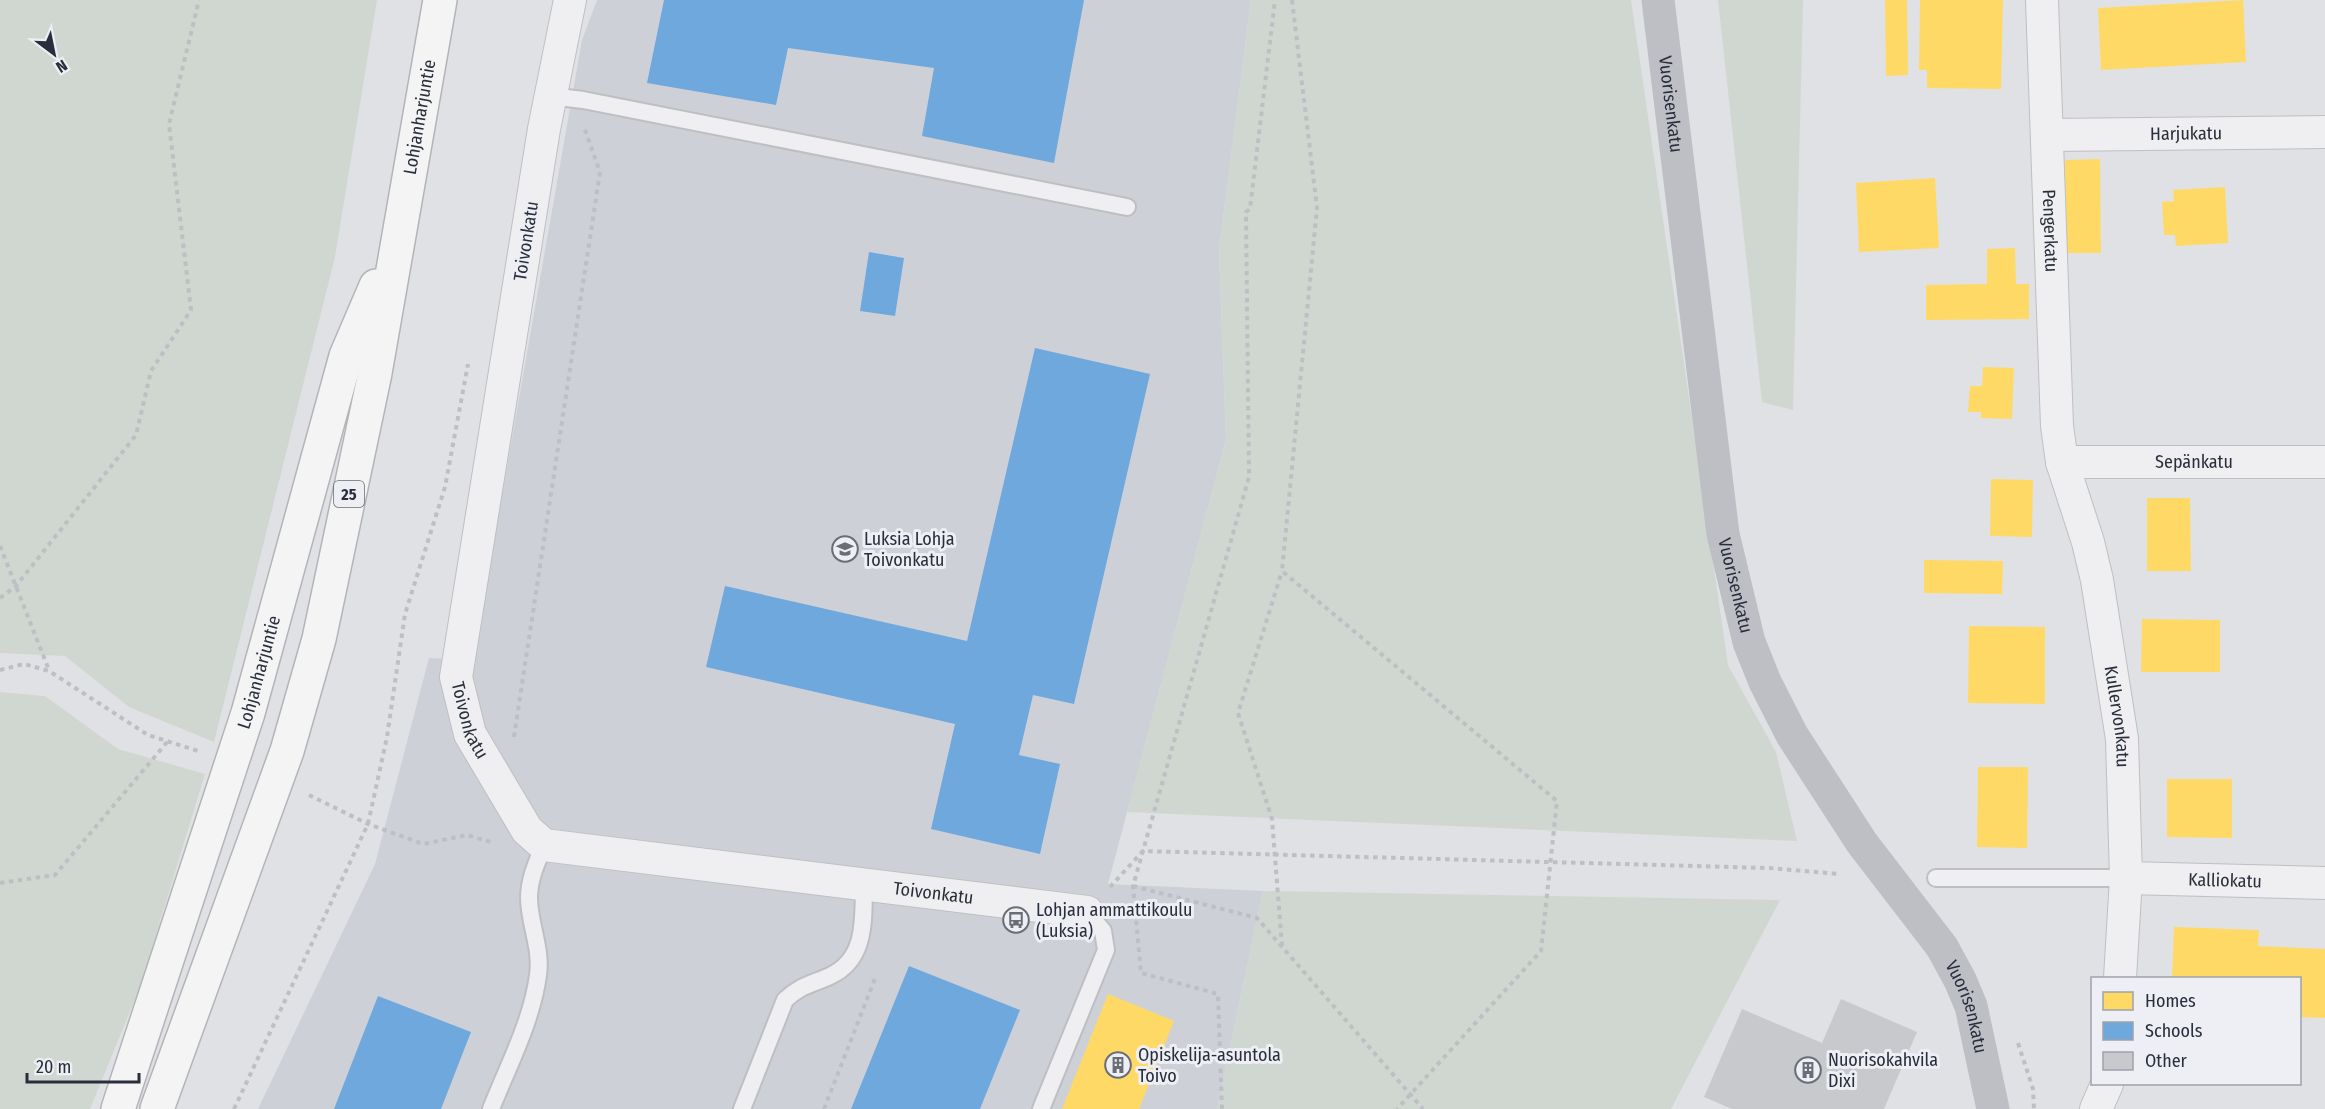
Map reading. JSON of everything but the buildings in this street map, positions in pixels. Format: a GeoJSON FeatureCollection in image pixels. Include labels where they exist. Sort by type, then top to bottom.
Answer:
{"type":"FeatureCollection","features":[{"type":"Feature","properties":{"kind":"highway","name":"Lohjanharjuntie"},"geometry":{"type":"LineString","coordinates":[[157,1109],[287,751],[319,639],[375,373],[440,0]]}},
{"type":"Feature","properties":{"kind":"highway","name":"Lohjanharjuntie"},"geometry":{"type":"LineString","coordinates":[[118,1109],[248,713],[346,356],[398,234]]}},
{"type":"Feature","properties":{"kind":"street","name":"Toivonkatu"},"geometry":{"type":"LineString","coordinates":[[570,0],[550,96],[456,677],[470,734],[536,838],[864,885],[1087,912]]}},
{"type":"Feature","properties":{"kind":"street","name":"Vuorisenkatu"},"geometry":{"type":"LineString","coordinates":[[1658,0],[1723,534],[1749,642],[1792,735],[1862,843],[1942,947],[1960,980],[1971,1006],[1993,1109]]}},
{"type":"Feature","properties":{"kind":"street","name":"Pengerkatu"},"geometry":{"type":"LineString","coordinates":[[2042,0],[2053,353],[2062,462]]}},
{"type":"Feature","properties":{"kind":"street","name":"Harjukatu"},"geometry":{"type":"LineString","coordinates":[[2048,135],[2325,132]]}},
{"type":"Feature","properties":{"kind":"street","name":"Sepänkatu"},"geometry":{"type":"LineString","coordinates":[[2062,462],[2325,462]]}},
{"type":"Feature","properties":{"kind":"street","name":"Kullervonkatu"},"geometry":{"type":"LineString","coordinates":[[2062,462],[2088,542],[2097,580],[2122,739],[2126,878],[2120,977]]}},
{"type":"Feature","properties":{"kind":"street","name":"Kalliokatu"},"geometry":{"type":"LineString","coordinates":[[2126,878],[2325,884]]}},
{"type":"Feature","properties":{"kind":"street"},"geometry":{"type":"LineString","coordinates":[[2096,1109],[2106,1085]]}},
{"type":"Feature","properties":{"kind":"lane"},"geometry":{"type":"LineString","coordinates":[[550,96],[583,100],[1127,207]]}},
{"type":"Feature","properties":{"kind":"lane"},"geometry":{"type":"LineString","coordinates":[[491,1109],[525,1024],[538,974],[536,934],[529,898],[536,838]]}},
{"type":"Feature","properties":{"kind":"lane"},"geometry":{"type":"LineString","coordinates":[[1936,878],[2126,878]]}},
{"type":"Feature","properties":{"kind":"lane"},"geometry":{"type":"LineString","coordinates":[[742,1109],[785,1000],[797,988],[830,975],[850,962],[858,947],[863,927],[864,885]]}},
{"type":"Feature","properties":{"kind":"lane"},"geometry":{"type":"LineString","coordinates":[[1041,1109],[1106,950],[1103,931],[1087,912]]}},
{"type":"Feature","properties":{"kind":"path"},"geometry":{"type":"LineString","coordinates":[[0,598],[16,586],[136,435],[151,371],[191,310],[169,124],[199,0]]}},
{"type":"Feature","properties":{"kind":"path"},"geometry":{"type":"LineString","coordinates":[[1222,1109],[1218,994],[1141,973],[1133,886],[1249,477],[1246,212],[1250,209],[1275,0]]}},
{"type":"Feature","properties":{"kind":"path"},"geometry":{"type":"LineString","coordinates":[[1282,946],[1272,819],[1238,713],[1282,571],[1317,208],[1292,0]]}},
{"type":"Feature","properties":{"kind":"path"},"geometry":{"type":"LineString","coordinates":[[515,746],[514,729],[600,172],[582,123],[583,100]]}},
{"type":"Feature","properties":{"kind":"path"},"geometry":{"type":"LineString","coordinates":[[234,1109],[368,824],[387,737],[405,614],[445,487],[468,361]]}},
{"type":"Feature","properties":{"kind":"path"},"geometry":{"type":"LineString","coordinates":[[0,546],[49,671]]}},
{"type":"Feature","properties":{"kind":"path"},"geometry":{"type":"LineString","coordinates":[[1282,571],[1557,801],[1541,951],[1397,1109]]}},
{"type":"Feature","properties":{"kind":"path"},"geometry":{"type":"LineString","coordinates":[[0,670],[24,664],[49,671],[148,735],[207,754]]}},
{"type":"Feature","properties":{"kind":"path"},"geometry":{"type":"LineString","coordinates":[[0,883],[55,875],[168,741]]}},
{"type":"Feature","properties":{"kind":"path"},"geometry":{"type":"LineString","coordinates":[[309,795],[368,824],[423,844],[467,835],[493,844],[536,838]]}},
{"type":"Feature","properties":{"kind":"path"},"geometry":{"type":"LineString","coordinates":[[1087,912],[1143,851],[1769,868],[1846,875]]}},
{"type":"Feature","properties":{"kind":"path"},"geometry":{"type":"LineString","coordinates":[[1133,886],[1257,918],[1423,1109]]}},
{"type":"Feature","properties":{"kind":"path"},"geometry":{"type":"LineString","coordinates":[[824,1109],[878,969]]}},
{"type":"Feature","properties":{"kind":"shaded area"},"geometry":{"type":"Polygon","coordinates":[[[0,0],[377,0],[335,257],[214,742],[129,707],[65,656],[0,653],[0,0]]]}},
{"type":"Feature","properties":{"kind":"shaded area","name":"Luksia Lohja Toivonkatu"},"geometry":{"type":"Polygon","coordinates":[[[597,0],[1251,0],[1219,250],[1226,440],[1108,884],[1263,891],[1217,1109],[258,1109],[375,864],[429,658],[473,660],[582,40],[597,0]]]}},
{"type":"Feature","properties":{"kind":"shaded area"},"geometry":{"type":"Polygon","coordinates":[[[1251,0],[1631,0],[1728,665],[1776,752],[1797,841],[1127,812],[1226,440],[1219,250],[1251,0]]]}},
{"type":"Feature","properties":{"kind":"shaded area"},"geometry":{"type":"Polygon","coordinates":[[[1718,0],[1803,0],[1793,410],[1762,402],[1718,0]]]}},
{"type":"Feature","properties":{"kind":"shaded area"},"geometry":{"type":"Polygon","coordinates":[[[0,692],[45,696],[118,749],[205,774],[140,987],[90,1109],[0,1109],[0,692]]]}},
{"type":"Feature","properties":{"kind":"shaded area"},"geometry":{"type":"Polygon","coordinates":[[[1263,891],[1780,900],[1671,1109],[1217,1109],[1263,891]]]}},
{"type":"Feature","properties":{"kind":"place","name":"Luksia Lohja Toivonkatu"},"geometry":{"type":"Point","coordinates":[845,549]}},
{"type":"Feature","properties":{"kind":"place","name":"Lohjan ammattikoulu (Luksia)"},"geometry":{"type":"Point","coordinates":[1016,920]}},
{"type":"Feature","properties":{"kind":"place","name":"Opiskelija-asuntola Toivo"},"geometry":{"type":"Point","coordinates":[1118,1065]}},
{"type":"Feature","properties":{"kind":"place","name":"Nuorisokahvila Dixi"},"geometry":{"type":"Point","coordinates":[1808,1070]}}]}
